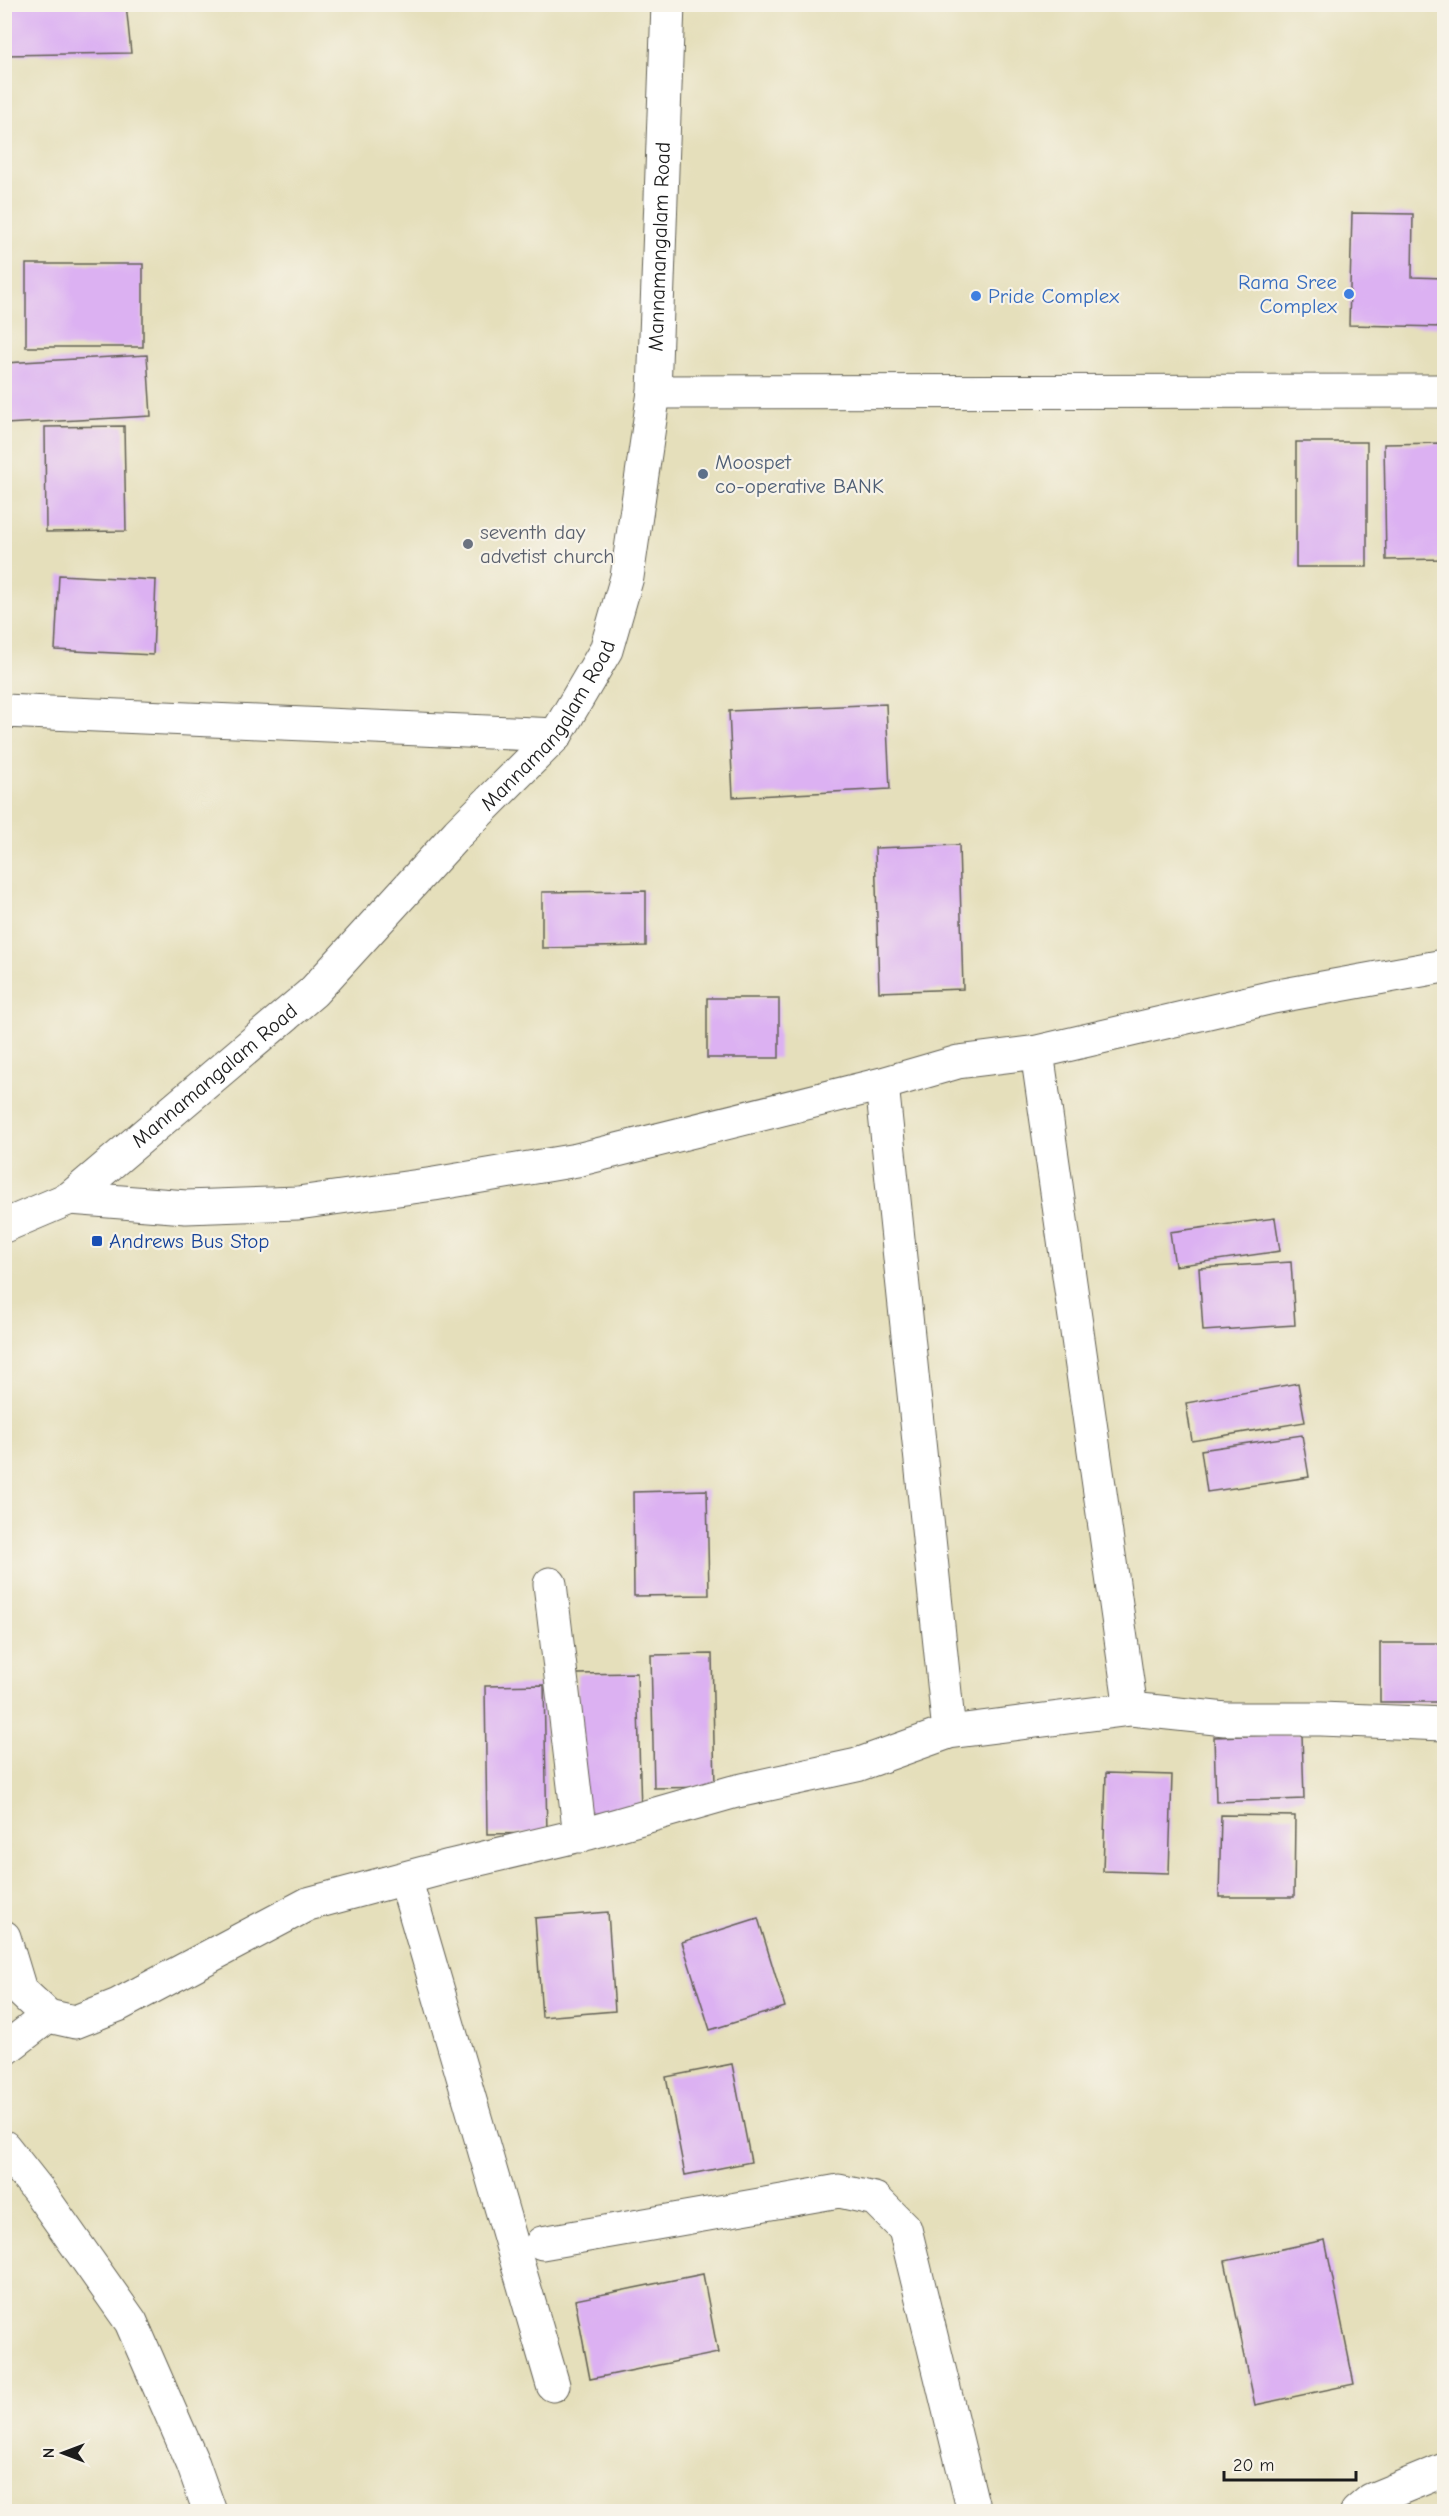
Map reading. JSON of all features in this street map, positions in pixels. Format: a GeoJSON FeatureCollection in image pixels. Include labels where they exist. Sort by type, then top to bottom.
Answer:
{"type":"FeatureCollection","features":[{"type":"Feature","properties":{"kind":"street","name":"Mannamangalam Road"},"geometry":{"type":"LineString","coordinates":[[4,1226],[70,1197],[313,992],[458,833],[556,735],[606,650],[627,577],[654,392],[668,4]]}},
{"type":"Feature","properties":{"kind":"street"},"geometry":{"type":"LineString","coordinates":[[654,392],[1444,391]]}},
{"type":"Feature","properties":{"kind":"street"},"geometry":{"type":"LineString","coordinates":[[4,711],[556,735]]}},
{"type":"Feature","properties":{"kind":"street"},"geometry":{"type":"LineString","coordinates":[[70,1197],[186,1207],[298,1203],[578,1161],[882,1084],[958,1062],[1037,1052],[1273,997],[1444,966]]}},
{"type":"Feature","properties":{"kind":"street"},"geometry":{"type":"LineString","coordinates":[[1037,1052],[1131,1709]]}},
{"type":"Feature","properties":{"kind":"street"},"geometry":{"type":"LineString","coordinates":[[882,1084],[949,1732]]}},
{"type":"Feature","properties":{"kind":"street"},"geometry":{"type":"LineString","coordinates":[[550,1584],[580,1836]]}},
{"type":"Feature","properties":{"kind":"street"},"geometry":{"type":"LineString","coordinates":[[4,1937],[20,1990],[48,2016],[75,2022],[118,2005],[308,1904],[580,1836],[733,1792],[857,1764],[949,1732],[1131,1709],[1225,1719],[1321,1719],[1444,1724]]}},
{"type":"Feature","properties":{"kind":"street"},"geometry":{"type":"LineString","coordinates":[[405,1878],[553,2385]]}},
{"type":"Feature","properties":{"kind":"street"},"geometry":{"type":"LineString","coordinates":[[4,2050],[48,2016]]}},
{"type":"Feature","properties":{"kind":"street"},"geometry":{"type":"LineString","coordinates":[[4,2147],[38,2190],[131,2322],[193,2464],[210,2511]]}},
{"type":"Feature","properties":{"kind":"street"},"geometry":{"type":"LineString","coordinates":[[542,2243],[839,2191],[875,2199],[905,2229],[974,2511]]}},
{"type":"Feature","properties":{"kind":"street"},"geometry":{"type":"LineString","coordinates":[[1357,2511],[1371,2500],[1444,2470]]}},
{"type":"Feature","properties":{"kind":"building"},"geometry":{"type":"Polygon","coordinates":[[[4,4],[126,4],[131,53],[4,55],[4,4]]]}},
{"type":"Feature","properties":{"kind":"building"},"geometry":{"type":"Polygon","coordinates":[[[1352,213],[1413,214],[1412,277],[1444,278],[1444,327],[1349,325],[1352,213]]]}},
{"type":"Feature","properties":{"kind":"building"},"geometry":{"type":"Polygon","coordinates":[[[26,264],[143,264],[143,347],[26,347],[26,264]]]}},
{"type":"Feature","properties":{"kind":"building"},"geometry":{"type":"Polygon","coordinates":[[[147,355],[151,416],[5,424],[4,363],[147,355]]]}},
{"type":"Feature","properties":{"kind":"building"},"geometry":{"type":"Polygon","coordinates":[[[124,426],[126,531],[46,532],[45,427],[124,426]]]}},
{"type":"Feature","properties":{"kind":"building"},"geometry":{"type":"Polygon","coordinates":[[[1296,442],[1367,442],[1367,567],[1296,567],[1296,442]]]}},
{"type":"Feature","properties":{"kind":"building"},"geometry":{"type":"Polygon","coordinates":[[[1444,443],[1444,559],[1386,560],[1384,444],[1444,443]]]}},
{"type":"Feature","properties":{"kind":"building"},"geometry":{"type":"Polygon","coordinates":[[[59,575],[156,580],[153,655],[55,650],[59,575]]]}},
{"type":"Feature","properties":{"kind":"building"},"geometry":{"type":"Polygon","coordinates":[[[886,704],[890,789],[733,797],[729,711],[886,704]]]}},
{"type":"Feature","properties":{"kind":"building"},"geometry":{"type":"Polygon","coordinates":[[[959,845],[963,989],[879,992],[875,848],[959,845]]]}},
{"type":"Feature","properties":{"kind":"building"},"geometry":{"type":"Polygon","coordinates":[[[646,891],[646,946],[542,948],[542,892],[646,891]]]}},
{"type":"Feature","properties":{"kind":"building"},"geometry":{"type":"Polygon","coordinates":[[[707,998],[779,998],[779,1058],[707,1058],[707,998]]]}},
{"type":"Feature","properties":{"kind":"building"},"geometry":{"type":"Polygon","coordinates":[[[1275,1218],[1280,1251],[1175,1266],[1170,1232],[1275,1218]]]}},
{"type":"Feature","properties":{"kind":"building"},"geometry":{"type":"Polygon","coordinates":[[[1291,1262],[1295,1325],[1203,1331],[1199,1268],[1291,1262]]]}},
{"type":"Feature","properties":{"kind":"building"},"geometry":{"type":"Polygon","coordinates":[[[1298,1383],[1305,1422],[1192,1441],[1186,1403],[1298,1383]]]}},
{"type":"Feature","properties":{"kind":"building"},"geometry":{"type":"Polygon","coordinates":[[[1302,1435],[1309,1477],[1207,1492],[1201,1450],[1302,1435]]]}},
{"type":"Feature","properties":{"kind":"building"},"geometry":{"type":"Polygon","coordinates":[[[707,1490],[709,1595],[634,1596],[633,1492],[707,1490]]]}},
{"type":"Feature","properties":{"kind":"building"},"geometry":{"type":"Polygon","coordinates":[[[1380,1643],[1444,1643],[1444,1702],[1380,1702],[1380,1643]]]}},
{"type":"Feature","properties":{"kind":"building"},"geometry":{"type":"Polygon","coordinates":[[[712,1654],[715,1787],[654,1788],[651,1655],[712,1654]]]}},
{"type":"Feature","properties":{"kind":"building"},"geometry":{"type":"Polygon","coordinates":[[[637,1673],[641,1812],[581,1814],[577,1674],[637,1673]]]}},
{"type":"Feature","properties":{"kind":"building"},"geometry":{"type":"Polygon","coordinates":[[[544,1685],[547,1833],[487,1834],[485,1686],[544,1685]]]}},
{"type":"Feature","properties":{"kind":"building"},"geometry":{"type":"Polygon","coordinates":[[[1302,1734],[1304,1799],[1216,1802],[1214,1737],[1302,1734]]]}},
{"type":"Feature","properties":{"kind":"building"},"geometry":{"type":"Polygon","coordinates":[[[1106,1773],[1172,1775],[1169,1873],[1103,1871],[1106,1773]]]}},
{"type":"Feature","properties":{"kind":"building"},"geometry":{"type":"Polygon","coordinates":[[[1221,1815],[1295,1816],[1294,1897],[1219,1897],[1221,1815]]]}},
{"type":"Feature","properties":{"kind":"building"},"geometry":{"type":"Polygon","coordinates":[[[608,1912],[615,2011],[542,2017],[535,1918],[608,1912]]]}},
{"type":"Feature","properties":{"kind":"building"},"geometry":{"type":"Polygon","coordinates":[[[758,1918],[785,2007],[710,2030],[682,1942],[758,1918]]]}},
{"type":"Feature","properties":{"kind":"building"},"geometry":{"type":"Polygon","coordinates":[[[732,2064],[751,2162],[685,2175],[666,2077],[732,2064]]]}},
{"type":"Feature","properties":{"kind":"building"},"geometry":{"type":"Polygon","coordinates":[[[1325,2240],[1354,2384],[1255,2405],[1225,2261],[1325,2240]]]}},
{"type":"Feature","properties":{"kind":"building"},"geometry":{"type":"Polygon","coordinates":[[[703,2274],[718,2353],[590,2379],[575,2300],[703,2274]]]}},
{"type":"Feature","properties":{"kind":"place","name":"Rama Sree Complex"},"geometry":{"type":"Point","coordinates":[1349,294]}},
{"type":"Feature","properties":{"kind":"place","name":"Pride Complex"},"geometry":{"type":"Point","coordinates":[976,296]}},
{"type":"Feature","properties":{"kind":"place","name":"Moospet co-operative BANK"},"geometry":{"type":"Point","coordinates":[703,474]}},
{"type":"Feature","properties":{"kind":"place","name":"seventh day advetist church"},"geometry":{"type":"Point","coordinates":[468,544]}},
{"type":"Feature","properties":{"kind":"place","name":"Andrews Bus Stop"},"geometry":{"type":"Point","coordinates":[97,1241]}}]}
